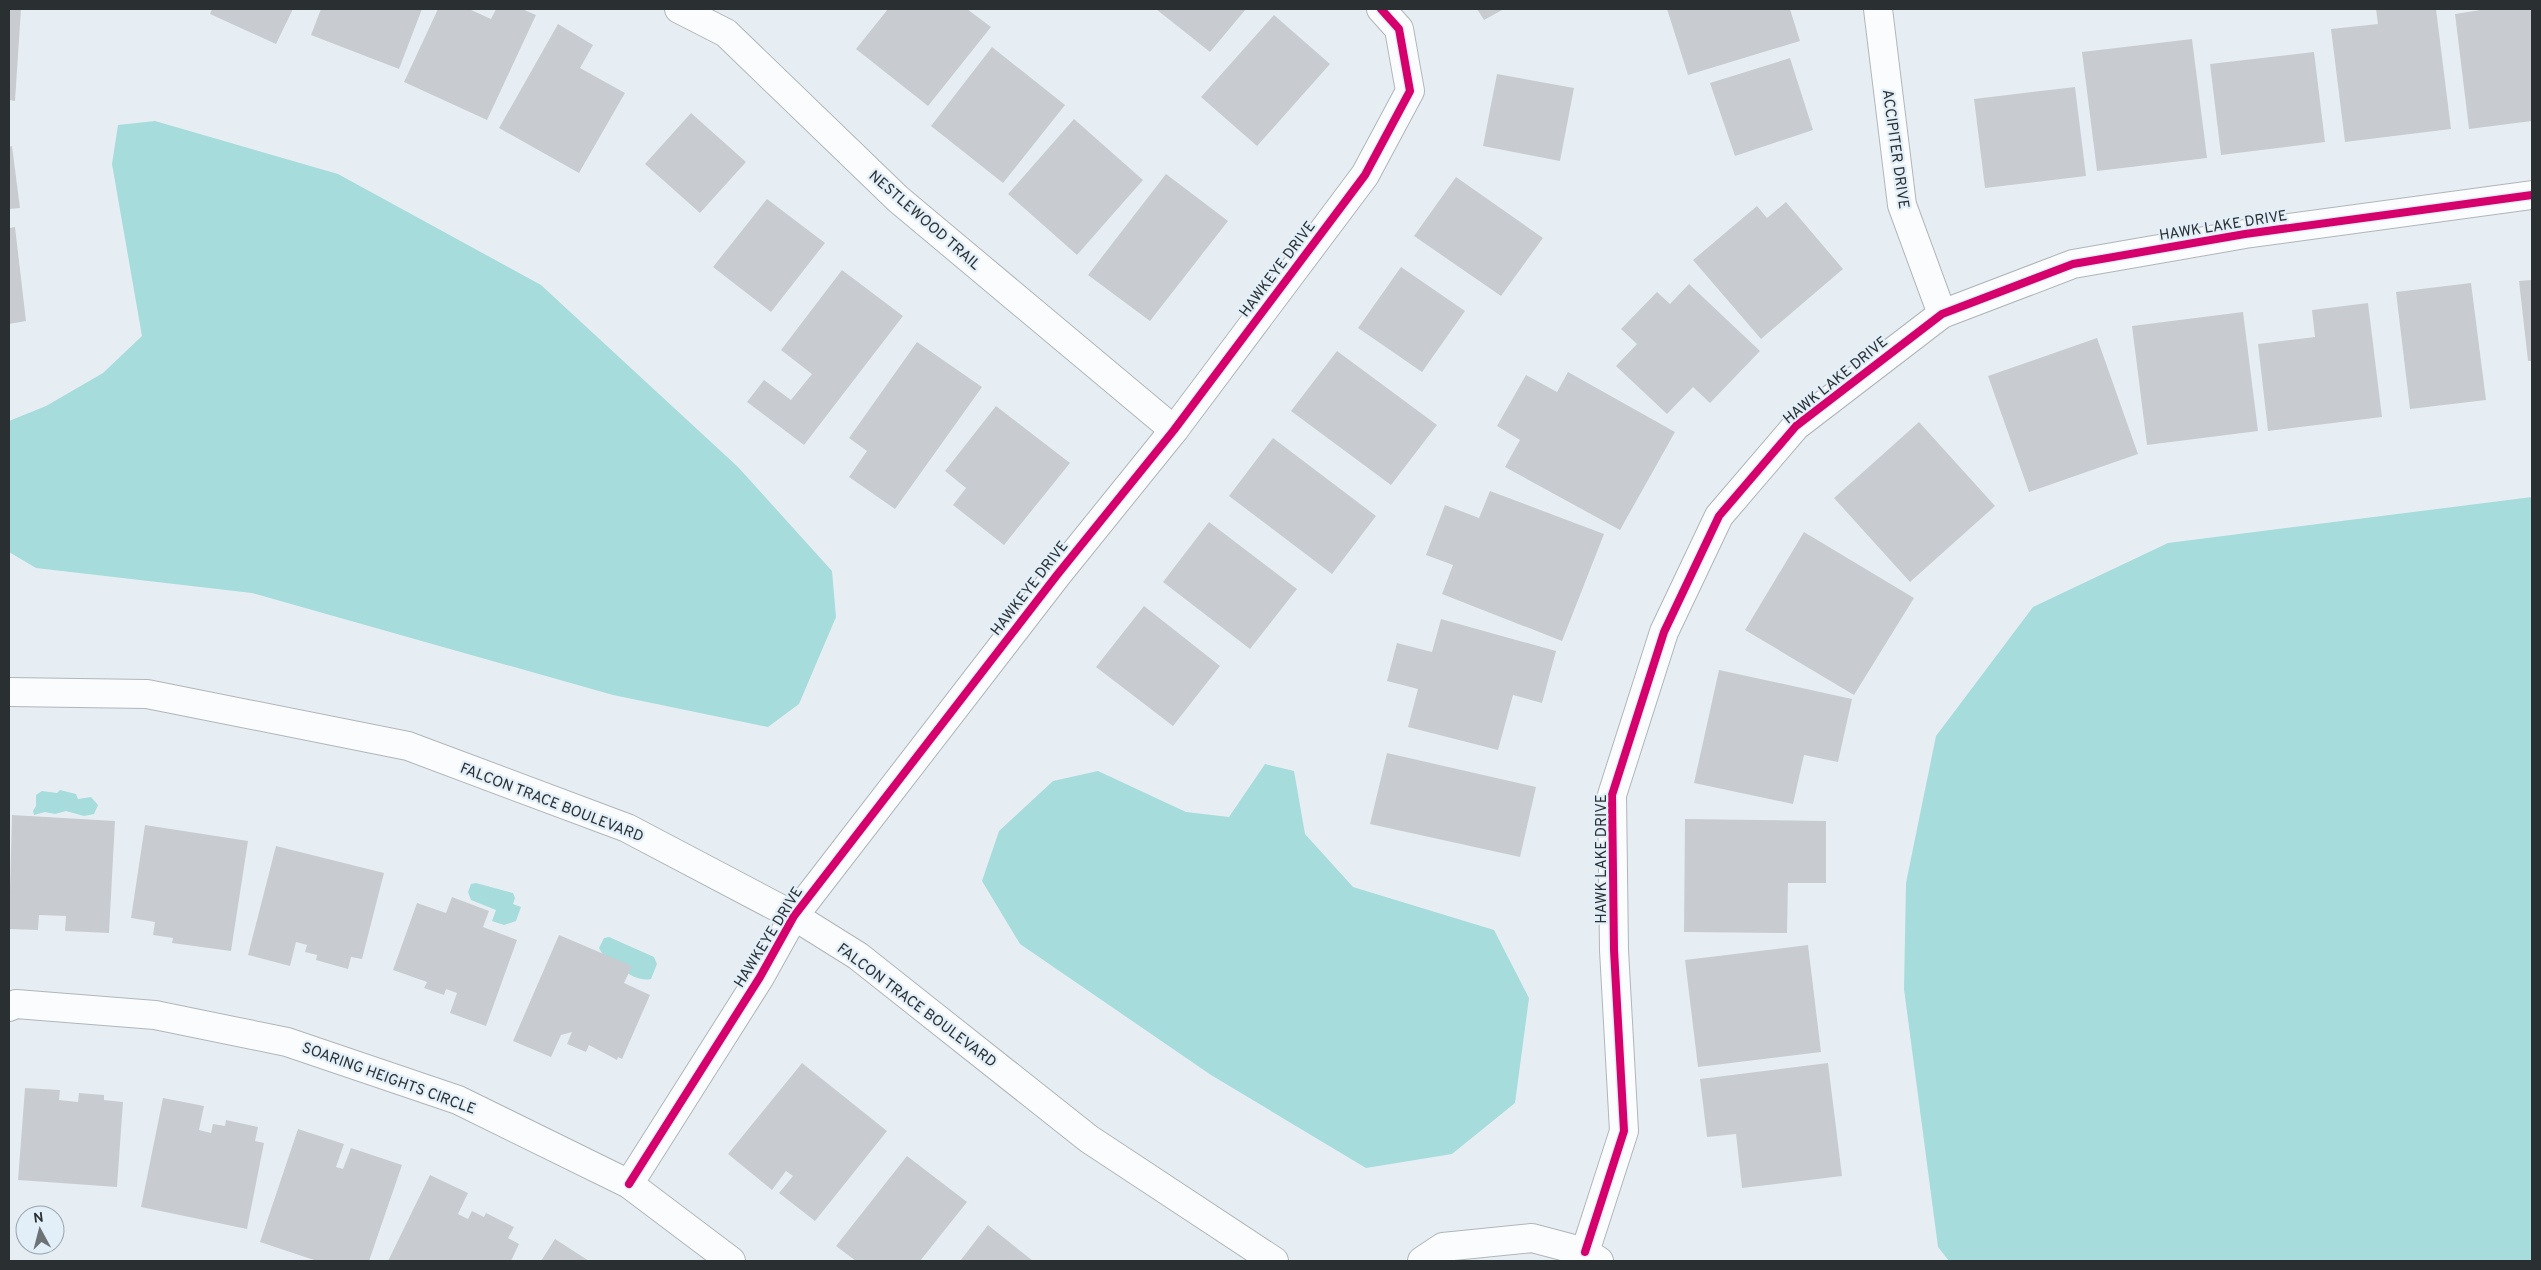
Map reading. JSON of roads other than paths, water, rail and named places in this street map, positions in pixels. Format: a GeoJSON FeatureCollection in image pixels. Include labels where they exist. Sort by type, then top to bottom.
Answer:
{"type":"FeatureCollection","features":[{"type":"Feature","properties":{"kind":"street","name":"NESTLEWOOD TRAIL"},"geometry":{"type":"LineString","coordinates":[[680,9],[726,33],[898,199],[1174,430]]}},
{"type":"Feature","properties":{"kind":"street","name":"HAWKEYE DRIVE"},"geometry":{"type":"LineString","coordinates":[[629,1184],[760,977],[794,916],[1057,575],[1174,430],[1365,174],[1410,91],[1399,29],[1381,9]]}},
{"type":"Feature","properties":{"kind":"street","name":"ACCIPITER DRIVE"},"geometry":{"type":"LineString","coordinates":[[1878,9],[1902,205],[1942,314]]}},
{"type":"Feature","properties":{"kind":"street","name":"HAWK LAKE DRIVE"},"geometry":{"type":"LineString","coordinates":[[1592,1257],[1624,1131],[1614,950],[1612,795],[1664,632],[1719,516],[1796,426],[1942,314],[2073,264],[2245,234],[2532,196]]}},
{"type":"Feature","properties":{"kind":"street","name":"FALCON TRACE BOULEVARD"},"geometry":{"type":"LineString","coordinates":[[9,692],[146,694],[408,746],[627,828],[794,916],[858,956],[1089,1139],[1274,1261]]}},
{"type":"Feature","properties":{"kind":"street","name":"SOARING HEIGHTS CIRCLE"},"geometry":{"type":"LineString","coordinates":[[9,1007],[16,1004],[154,1015],[287,1042],[458,1100],[629,1184],[730,1261]]}},
{"type":"Feature","properties":{"kind":"street"},"geometry":{"type":"LineString","coordinates":[[1422,1261],[1443,1247],[1532,1238],[1592,1257]]}},
{"type":"Feature","properties":{"kind":"water"},"geometry":{"type":"Polygon","coordinates":[[[155,121],[338,174],[541,285],[738,467],[832,571],[836,617],[799,704],[768,727],[613,695],[252,593],[36,568],[9,552],[9,421],[46,406],[103,373],[142,336],[112,164],[118,125],[155,121]]]}},
{"type":"Feature","properties":{"kind":"water"},"geometry":{"type":"Polygon","coordinates":[[[2532,497],[2532,1261],[1949,1261],[1938,1247],[1904,989],[1906,883],[1936,736],[2033,607],[2168,543],[2532,497]]]}},
{"type":"Feature","properties":{"kind":"water"},"geometry":{"type":"Polygon","coordinates":[[[1265,764],[1294,771],[1305,834],[1353,887],[1494,930],[1529,998],[1515,1103],[1452,1154],[1366,1168],[1211,1075],[1020,944],[982,881],[999,831],[1053,781],[1098,771],[1186,812],[1229,817],[1265,764]]]}},
{"type":"Feature","properties":{"kind":"water"},"geometry":{"type":"Polygon","coordinates":[[[60,790],[76,794],[78,799],[91,797],[98,805],[94,814],[84,816],[66,811],[55,814],[45,812],[34,815],[36,795],[42,791],[57,793],[60,790]]]}},
{"type":"Feature","properties":{"kind":"water"},"geometry":{"type":"Polygon","coordinates":[[[476,883],[513,893],[515,898],[513,904],[521,907],[516,921],[504,925],[492,921],[496,910],[471,900],[468,892],[471,884],[476,883]]]}},
{"type":"Feature","properties":{"kind":"water"},"geometry":{"type":"Polygon","coordinates":[[[609,937],[654,957],[657,964],[651,979],[638,978],[631,975],[602,953],[599,948],[604,938],[609,937]]]}}]}
